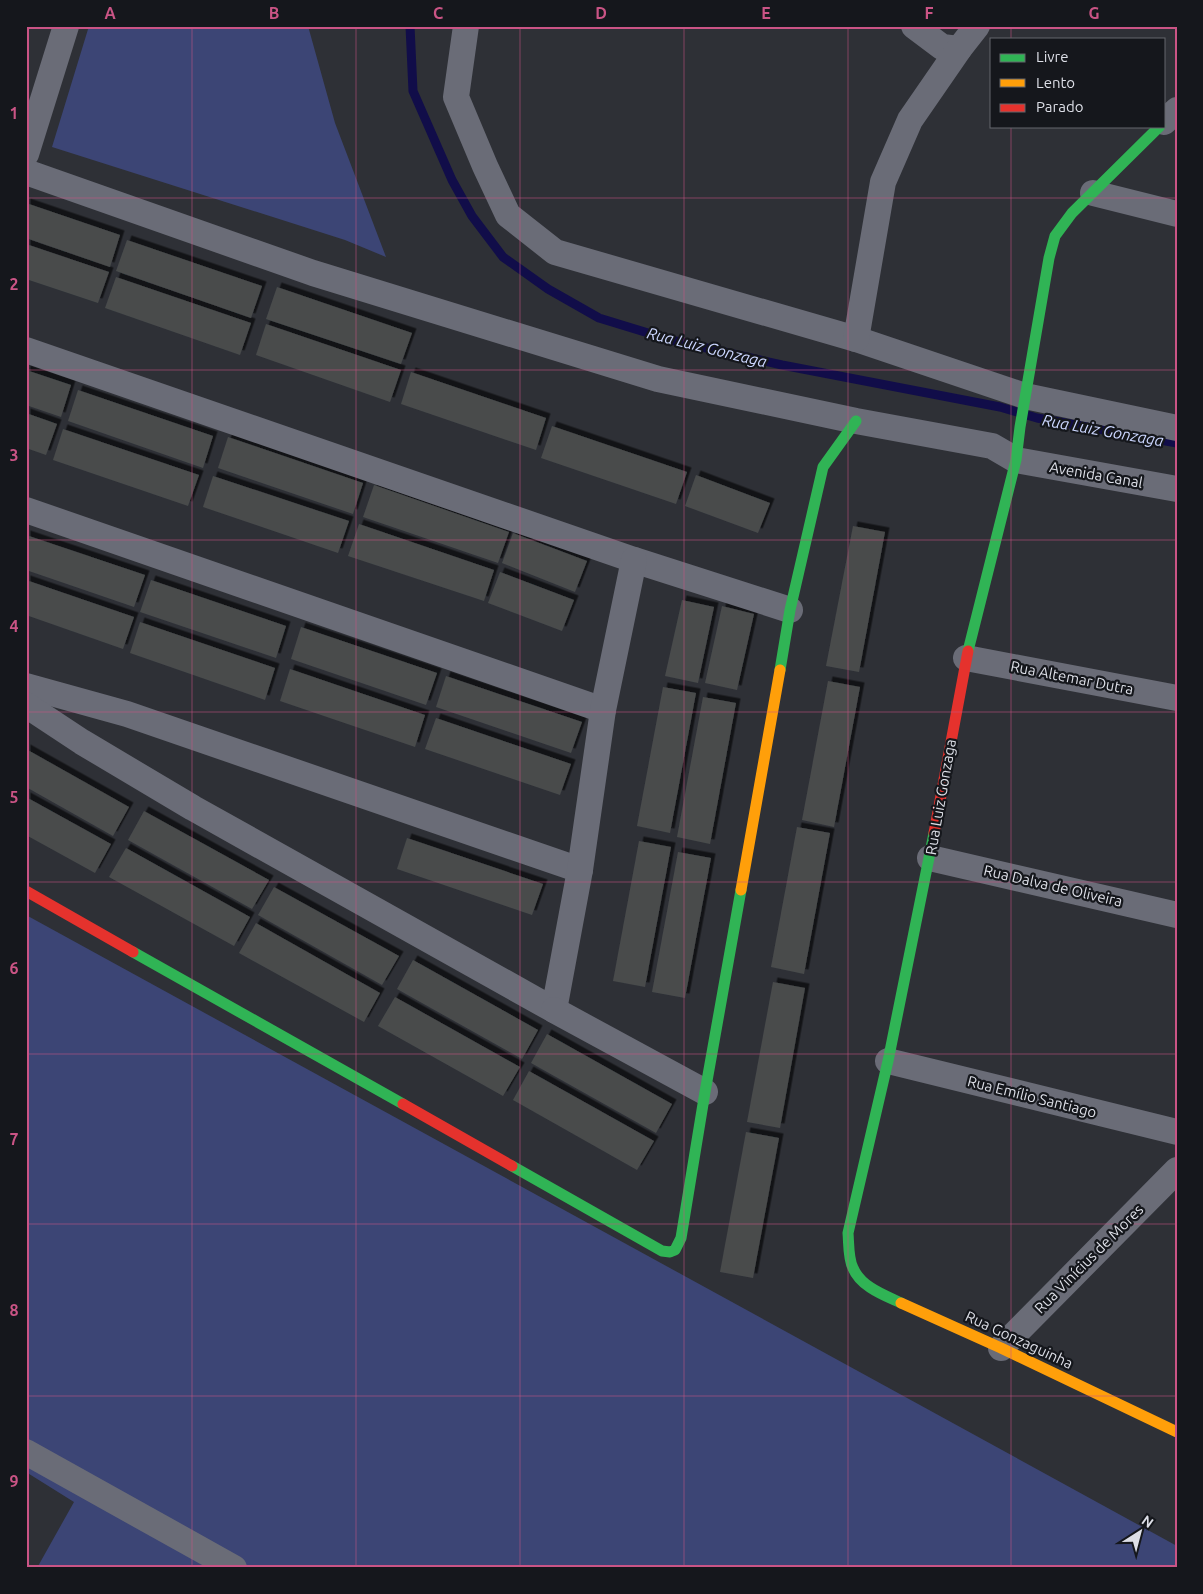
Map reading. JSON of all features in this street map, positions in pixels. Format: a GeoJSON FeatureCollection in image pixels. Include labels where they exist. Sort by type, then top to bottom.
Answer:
{"type":"FeatureCollection","features":[{"type":"Feature","properties":{"kind":"street"},"geometry":{"type":"LineString","coordinates":[[26,154],[66,26]]}},
{"type":"Feature","properties":{"kind":"street"},"geometry":{"type":"LineString","coordinates":[[466,26],[456,97],[508,215],[555,252],[856,339],[1024,402],[1177,428]]}},
{"type":"Feature","properties":{"kind":"street"},"geometry":{"type":"LineString","coordinates":[[914,26],[942,47],[959,49]]}},
{"type":"Feature","properties":{"kind":"street"},"geometry":{"type":"LineString","coordinates":[[856,339],[884,182],[910,120],[977,26]]}},
{"type":"Feature","properties":{"kind":"street"},"geometry":{"type":"LineString","coordinates":[[1166,120],[1177,110]]}},
{"type":"Feature","properties":{"kind":"street","name":"Rua Luiz Gonzaga"},"geometry":{"type":"LineString","coordinates":[[853,1272],[849,1254],[848,1233],[888,1061],[930,858],[966,658],[1016,452],[1049,258],[1055,236],[1072,213],[1158,128]]}},
{"type":"Feature","properties":{"kind":"street"},"geometry":{"type":"LineString","coordinates":[[26,172],[313,273],[658,379],[856,422],[1016,452]]}},
{"type":"Feature","properties":{"kind":"street"},"geometry":{"type":"LineString","coordinates":[[1093,194],[1177,214]]}},
{"type":"Feature","properties":{"kind":"street"},"geometry":{"type":"LineString","coordinates":[[26,350],[634,560],[790,610]]}},
{"type":"Feature","properties":{"kind":"street"},"geometry":{"type":"LineString","coordinates":[[26,892],[662,1251],[670,1252],[675,1250],[681,1238],[790,610],[823,467],[856,422]]}},
{"type":"Feature","properties":{"kind":"street","name":"Avenida Canal"},"geometry":{"type":"LineString","coordinates":[[1016,452],[1177,489]]}},
{"type":"Feature","properties":{"kind":"street"},"geometry":{"type":"LineString","coordinates":[[26,510],[603,710]]}},
{"type":"Feature","properties":{"kind":"street"},"geometry":{"type":"LineString","coordinates":[[554,1010],[580,870],[603,710],[634,560]]}},
{"type":"Feature","properties":{"kind":"street","name":"Rua Altemar Dutra"},"geometry":{"type":"LineString","coordinates":[[966,658],[1177,698]]}},
{"type":"Feature","properties":{"kind":"street"},"geometry":{"type":"LineString","coordinates":[[26,686],[127,714],[580,870]]}},
{"type":"Feature","properties":{"kind":"street"},"geometry":{"type":"LineString","coordinates":[[26,705],[82,742],[193,808],[554,1010],[705,1092]]}},
{"type":"Feature","properties":{"kind":"street","name":"Rua Dalva de Oliveira"},"geometry":{"type":"LineString","coordinates":[[930,858],[1177,916]]}},
{"type":"Feature","properties":{"kind":"street","name":"Rua Emílio Santiago"},"geometry":{"type":"LineString","coordinates":[[888,1061],[1177,1132]]}},
{"type":"Feature","properties":{"kind":"street","name":"Rua Vinícius de Mores"},"geometry":{"type":"LineString","coordinates":[[1001,1348],[1172,1182]]}},
{"type":"Feature","properties":{"kind":"street","name":"Rua Gonzaguinha"},"geometry":{"type":"LineString","coordinates":[[853,1272],[864,1283],[879,1293],[1001,1348],[1177,1432]]}},
{"type":"Feature","properties":{"kind":"street"},"geometry":{"type":"LineString","coordinates":[[26,1452],[234,1568]]}},
{"type":"Feature","properties":{"kind":"shaded area"},"geometry":{"type":"Polygon","coordinates":[[[89,26],[308,26],[335,123],[386,257],[345,240],[52,147],[89,26]]]}},
{"type":"Feature","properties":{"kind":"shaded area"},"geometry":{"type":"Polygon","coordinates":[[[26,915],[1177,1546],[1177,1568],[37,1568],[74,1502],[26,1472],[26,915]]]}},
{"type":"Feature","properties":{"kind":"building"},"geometry":{"type":"Polygon","coordinates":[[[26,203],[120,235],[110,267],[26,238],[26,203]]]}},
{"type":"Feature","properties":{"kind":"building"},"geometry":{"type":"Polygon","coordinates":[[[127,240],[262,286],[251,318],[116,271],[127,240]]]}},
{"type":"Feature","properties":{"kind":"building"},"geometry":{"type":"Polygon","coordinates":[[[26,244],[109,272],[98,303],[26,279],[26,244]]]}},
{"type":"Feature","properties":{"kind":"building"},"geometry":{"type":"Polygon","coordinates":[[[116,277],[251,323],[240,355],[105,308],[116,277]]]}},
{"type":"Feature","properties":{"kind":"building"},"geometry":{"type":"Polygon","coordinates":[[[277,287],[412,333],[401,364],[266,319],[277,287]]]}},
{"type":"Feature","properties":{"kind":"building"},"geometry":{"type":"Polygon","coordinates":[[[266,324],[401,370],[390,402],[256,355],[266,324]]]}},
{"type":"Feature","properties":{"kind":"building"},"geometry":{"type":"Polygon","coordinates":[[[26,370],[71,385],[61,417],[26,405],[26,370]]]}},
{"type":"Feature","properties":{"kind":"building"},"geometry":{"type":"Polygon","coordinates":[[[411,372],[546,418],[536,450],[401,404],[411,372]]]}},
{"type":"Feature","properties":{"kind":"building"},"geometry":{"type":"Polygon","coordinates":[[[78,390],[213,436],[203,468],[68,421],[78,390]]]}},
{"type":"Feature","properties":{"kind":"building"},"geometry":{"type":"Polygon","coordinates":[[[26,413],[57,424],[46,455],[26,448],[26,413]]]}},
{"type":"Feature","properties":{"kind":"building"},"geometry":{"type":"Polygon","coordinates":[[[552,426],[687,472],[676,504],[541,458],[552,426]]]}},
{"type":"Feature","properties":{"kind":"building"},"geometry":{"type":"Polygon","coordinates":[[[63,429],[199,475],[188,506],[53,460],[63,429]]]}},
{"type":"Feature","properties":{"kind":"building"},"geometry":{"type":"Polygon","coordinates":[[[228,437],[363,483],[353,514],[218,468],[228,437]]]}},
{"type":"Feature","properties":{"kind":"building"},"geometry":{"type":"Polygon","coordinates":[[[696,475],[770,503],[758,533],[685,506],[696,475]]]}},
{"type":"Feature","properties":{"kind":"building"},"geometry":{"type":"Polygon","coordinates":[[[213,476],[349,521],[338,553],[203,507],[213,476]]]}},
{"type":"Feature","properties":{"kind":"building"},"geometry":{"type":"Polygon","coordinates":[[[374,485],[509,532],[498,563],[363,517],[374,485]]]}},
{"type":"Feature","properties":{"kind":"building"},"geometry":{"type":"Polygon","coordinates":[[[359,524],[494,570],[484,601],[348,556],[359,524]]]}},
{"type":"Feature","properties":{"kind":"building"},"geometry":{"type":"Polygon","coordinates":[[[853,526],[885,532],[859,672],[826,666],[853,526]]]}},
{"type":"Feature","properties":{"kind":"building"},"geometry":{"type":"Polygon","coordinates":[[[513,533],[587,561],[575,592],[502,563],[513,533]]]}},
{"type":"Feature","properties":{"kind":"building"},"geometry":{"type":"Polygon","coordinates":[[[26,535],[145,575],[134,607],[26,570],[26,535]]]}},
{"type":"Feature","properties":{"kind":"building"},"geometry":{"type":"Polygon","coordinates":[[[500,572],[574,600],[562,631],[488,603],[500,572]]]}},
{"type":"Feature","properties":{"kind":"building"},"geometry":{"type":"Polygon","coordinates":[[[26,580],[134,617],[123,649],[26,615],[26,580]]]}},
{"type":"Feature","properties":{"kind":"building"},"geometry":{"type":"Polygon","coordinates":[[[151,580],[286,626],[276,658],[140,612],[151,580]]]}},
{"type":"Feature","properties":{"kind":"building"},"geometry":{"type":"Polygon","coordinates":[[[682,600],[714,607],[698,683],[665,676],[682,600]]]}},
{"type":"Feature","properties":{"kind":"building"},"geometry":{"type":"Polygon","coordinates":[[[722,606],[754,614],[737,690],[705,683],[722,606]]]}},
{"type":"Feature","properties":{"kind":"building"},"geometry":{"type":"Polygon","coordinates":[[[140,622],[275,668],[265,700],[130,653],[140,622]]]}},
{"type":"Feature","properties":{"kind":"building"},"geometry":{"type":"Polygon","coordinates":[[[301,627],[437,673],[426,705],[291,659],[301,627]]]}},
{"type":"Feature","properties":{"kind":"building"},"geometry":{"type":"Polygon","coordinates":[[[290,669],[425,715],[415,747],[280,701],[290,669]]]}},
{"type":"Feature","properties":{"kind":"building"},"geometry":{"type":"Polygon","coordinates":[[[446,676],[582,722],[571,753],[436,707],[446,676]]]}},
{"type":"Feature","properties":{"kind":"building"},"geometry":{"type":"Polygon","coordinates":[[[828,681],[860,687],[834,827],[802,820],[828,681]]]}},
{"type":"Feature","properties":{"kind":"building"},"geometry":{"type":"Polygon","coordinates":[[[663,687],[696,693],[670,833],[637,826],[663,687]]]}},
{"type":"Feature","properties":{"kind":"building"},"geometry":{"type":"Polygon","coordinates":[[[703,697],[736,703],[710,844],[677,837],[703,697]]]}},
{"type":"Feature","properties":{"kind":"building"},"geometry":{"type":"Polygon","coordinates":[[[436,718],[571,764],[560,795],[425,749],[436,718]]]}},
{"type":"Feature","properties":{"kind":"building"},"geometry":{"type":"Polygon","coordinates":[[[26,749],[129,807],[113,836],[26,787],[26,749]]]}},
{"type":"Feature","properties":{"kind":"building"},"geometry":{"type":"Polygon","coordinates":[[[26,797],[111,844],[95,873],[26,835],[26,797]]]}},
{"type":"Feature","properties":{"kind":"building"},"geometry":{"type":"Polygon","coordinates":[[[144,811],[269,880],[252,909],[128,840],[144,811]]]}},
{"type":"Feature","properties":{"kind":"building"},"geometry":{"type":"Polygon","coordinates":[[[797,827],[830,833],[804,974],[771,967],[797,827]]]}},
{"type":"Feature","properties":{"kind":"building"},"geometry":{"type":"Polygon","coordinates":[[[407,838],[543,884],[532,915],[397,869],[407,838]]]}},
{"type":"Feature","properties":{"kind":"building"},"geometry":{"type":"Polygon","coordinates":[[[639,841],[671,847],[645,987],[613,981],[639,841]]]}},
{"type":"Feature","properties":{"kind":"building"},"geometry":{"type":"Polygon","coordinates":[[[126,848],[250,917],[234,946],[109,877],[126,848]]]}},
{"type":"Feature","properties":{"kind":"building"},"geometry":{"type":"Polygon","coordinates":[[[678,852],[711,858],[685,998],[652,992],[678,852]]]}},
{"type":"Feature","properties":{"kind":"building"},"geometry":{"type":"Polygon","coordinates":[[[274,887],[399,956],[382,985],[258,915],[274,887]]]}},
{"type":"Feature","properties":{"kind":"building"},"geometry":{"type":"Polygon","coordinates":[[[256,923],[380,993],[364,1022],[239,953],[256,923]]]}},
{"type":"Feature","properties":{"kind":"building"},"geometry":{"type":"Polygon","coordinates":[[[413,960],[538,1030],[522,1059],[397,989],[413,960]]]}},
{"type":"Feature","properties":{"kind":"building"},"geometry":{"type":"Polygon","coordinates":[[[773,982],[805,988],[780,1128],[747,1122],[773,982]]]}},
{"type":"Feature","properties":{"kind":"building"},"geometry":{"type":"Polygon","coordinates":[[[395,997],[520,1067],[503,1096],[378,1026],[395,997]]]}},
{"type":"Feature","properties":{"kind":"building"},"geometry":{"type":"Polygon","coordinates":[[[547,1034],[672,1104],[656,1133],[531,1063],[547,1034]]]}},
{"type":"Feature","properties":{"kind":"building"},"geometry":{"type":"Polygon","coordinates":[[[529,1071],[654,1141],[637,1170],[513,1100],[529,1071]]]}},
{"type":"Feature","properties":{"kind":"building"},"geometry":{"type":"Polygon","coordinates":[[[746,1132],[779,1138],[753,1278],[720,1272],[746,1132]]]}},
{"type":"Feature","properties":{"kind":"waterway","name":"Rua Luiz Gonzaga"},"geometry":{"type":"LineString","coordinates":[[410,26],[413,91],[452,180],[472,216],[503,257],[548,289],[599,318],[671,340],[782,365],[1000,407],[1037,418],[1177,443]]}},
{"type":"Feature","properties":{"kind":"traffic: fast"},"geometry":{"type":"LineString","coordinates":[[968,651],[1016,460],[1049,258],[1055,236],[1072,213],[1158,128]]}},
{"type":"Feature","properties":{"kind":"traffic: fast"},"geometry":{"type":"LineString","coordinates":[[780,670],[790,610],[823,467],[856,421]]}},
{"type":"Feature","properties":{"kind":"traffic: fast"},"geometry":{"type":"LineString","coordinates":[[901,1303],[874,1290],[857,1275],[850,1260],[848,1233],[888,1061],[934,833]]}},
{"type":"Feature","properties":{"kind":"traffic: fast"},"geometry":{"type":"LineString","coordinates":[[512,1166],[662,1251],[670,1252],[675,1250],[681,1238],[741,890]]}},
{"type":"Feature","properties":{"kind":"traffic: fast"},"geometry":{"type":"LineString","coordinates":[[133,952],[403,1104]]}},
{"type":"Feature","properties":{"kind":"traffic: slow"},"geometry":{"type":"LineString","coordinates":[[741,890],[780,670]]}},
{"type":"Feature","properties":{"kind":"traffic: slow"},"geometry":{"type":"LineString","coordinates":[[901,1303],[1001,1348],[1177,1432]]}},
{"type":"Feature","properties":{"kind":"traffic: jam"},"geometry":{"type":"LineString","coordinates":[[934,833],[968,651]]}},
{"type":"Feature","properties":{"kind":"traffic: jam"},"geometry":{"type":"LineString","coordinates":[[26,891],[133,952]]}},
{"type":"Feature","properties":{"kind":"traffic: jam"},"geometry":{"type":"LineString","coordinates":[[403,1104],[512,1166]]}}]}
